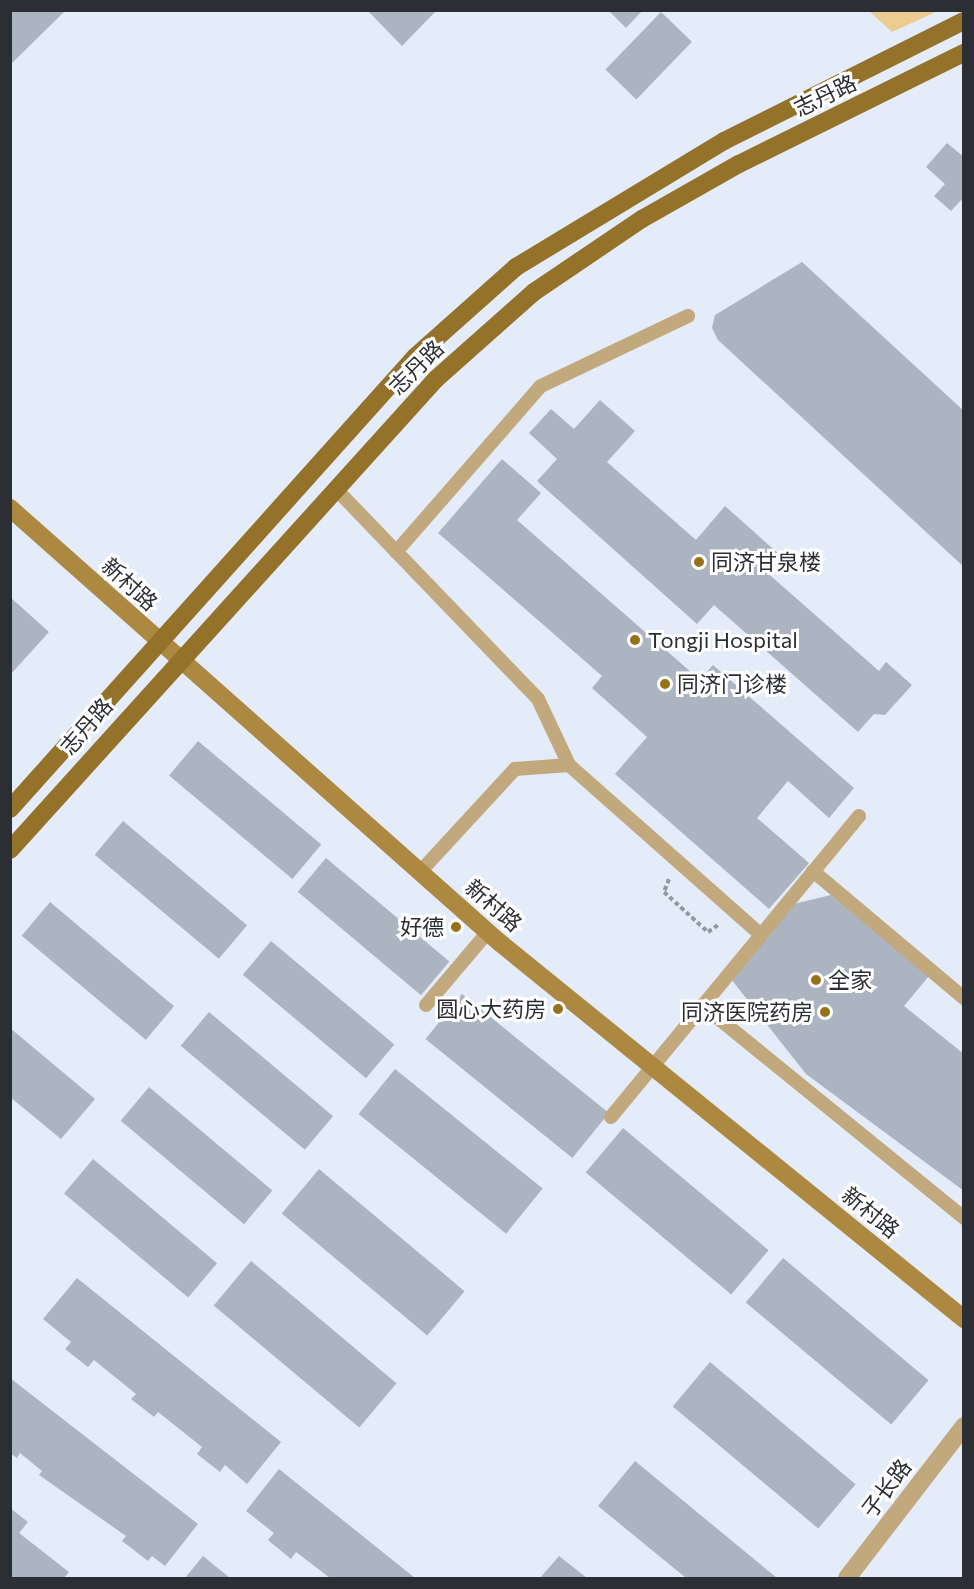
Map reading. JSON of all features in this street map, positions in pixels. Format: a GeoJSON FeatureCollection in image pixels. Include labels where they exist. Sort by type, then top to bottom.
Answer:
{"type":"FeatureCollection","features":[{"type":"Feature","properties":{"kind":"main road","name":"志丹路"},"geometry":{"type":"LineString","coordinates":[[10,808],[415,357],[516,267],[724,141],[963,21]]}},
{"type":"Feature","properties":{"kind":"main road","name":"志丹路"},"geometry":{"type":"LineString","coordinates":[[10,850],[178,659],[436,379],[534,292],[642,219],[739,164],[963,53]]}},
{"type":"Feature","properties":{"kind":"main road","name":"新村路"},"geometry":{"type":"LineString","coordinates":[[10,508],[488,932],[653,1064],[963,1319]]}},
{"type":"Feature","properties":{"kind":"street","name":"子长路"},"geometry":{"type":"LineString","coordinates":[[847,1578],[963,1426]]}},
{"type":"Feature","properties":{"kind":"lane"},"geometry":{"type":"LineString","coordinates":[[396,552],[542,386],[688,316]]}},
{"type":"Feature","properties":{"kind":"lane"},"geometry":{"type":"LineString","coordinates":[[335,488],[538,699],[569,765],[760,934]]}},
{"type":"Feature","properties":{"kind":"lane"},"geometry":{"type":"LineString","coordinates":[[420,872],[515,769],[569,765]]}},
{"type":"Feature","properties":{"kind":"lane"},"geometry":{"type":"LineString","coordinates":[[611,1117],[859,816]]}},
{"type":"Feature","properties":{"kind":"lane"},"geometry":{"type":"LineString","coordinates":[[813,871],[963,998]]}},
{"type":"Feature","properties":{"kind":"lane"},"geometry":{"type":"LineString","coordinates":[[426,1005],[488,932]]}},
{"type":"Feature","properties":{"kind":"lane"},"geometry":{"type":"LineString","coordinates":[[702,1005],[963,1218]]}},
{"type":"Feature","properties":{"kind":"path"},"geometry":{"type":"LineString","coordinates":[[675,859],[664,892],[708,932],[735,912]]}},
{"type":"Feature","properties":{"kind":"shaded area"},"geometry":{"type":"Polygon","coordinates":[[[869,11],[938,11],[892,32],[869,11]]]}},
{"type":"Feature","properties":{"kind":"building"},"geometry":{"type":"Polygon","coordinates":[[[10,10],[66,10],[10,65],[10,10]]]}},
{"type":"Feature","properties":{"kind":"building"},"geometry":{"type":"Polygon","coordinates":[[[367,10],[437,10],[402,46],[367,10]]]}},
{"type":"Feature","properties":{"kind":"building"},"geometry":{"type":"Polygon","coordinates":[[[608,10],[643,10],[626,28],[608,10]]]}},
{"type":"Feature","properties":{"kind":"building"},"geometry":{"type":"Polygon","coordinates":[[[661,12],[692,42],[636,99],[605,70],[661,12]]]}},
{"type":"Feature","properties":{"kind":"building"},"geometry":{"type":"Polygon","coordinates":[[[947,143],[964,157],[964,197],[951,211],[934,196],[945,184],[926,167],[947,143]]]}},
{"type":"Feature","properties":{"kind":"building"},"geometry":{"type":"Polygon","coordinates":[[[802,262],[964,411],[964,567],[718,340],[712,328],[715,315],[802,262]]]}},
{"type":"Feature","properties":{"kind":"building","name":"同济甘泉楼"},"geometry":{"type":"Polygon","coordinates":[[[600,400],[635,431],[607,462],[696,540],[725,506],[779,554],[764,570],[879,671],[886,662],[912,685],[885,715],[874,714],[858,732],[714,605],[697,624],[537,481],[557,459],[529,433],[551,409],[574,429],[600,400]]]}},
{"type":"Feature","properties":{"kind":"building","name":"同济门诊楼"},"geometry":{"type":"Polygon","coordinates":[[[502,459],[541,493],[517,520],[700,680],[713,665],[854,788],[829,818],[788,781],[757,818],[809,863],[769,909],[615,774],[647,737],[592,688],[602,676],[438,533],[502,459]]]}},
{"type":"Feature","properties":{"kind":"building"},"geometry":{"type":"Polygon","coordinates":[[[10,597],[49,632],[10,675],[10,597]]]}},
{"type":"Feature","properties":{"kind":"building"},"geometry":{"type":"Polygon","coordinates":[[[198,741],[321,844],[292,879],[169,775],[198,741]]]}},
{"type":"Feature","properties":{"kind":"building"},"geometry":{"type":"Polygon","coordinates":[[[123,821],[247,925],[219,959],[95,855],[123,821]]]}},
{"type":"Feature","properties":{"kind":"building"},"geometry":{"type":"Polygon","coordinates":[[[326,858],[449,961],[421,995],[298,892],[326,858]]]}},
{"type":"Feature","properties":{"kind":"building"},"geometry":{"type":"Polygon","coordinates":[[[831,895],[929,976],[904,1006],[964,1054],[964,1191],[806,1074],[731,979],[789,905],[831,895]]]}},
{"type":"Feature","properties":{"kind":"building"},"geometry":{"type":"Polygon","coordinates":[[[50,902],[174,1006],[146,1040],[22,936],[50,902]]]}},
{"type":"Feature","properties":{"kind":"building"},"geometry":{"type":"Polygon","coordinates":[[[271,941],[394,1044],[366,1078],[243,975],[271,941]]]}},
{"type":"Feature","properties":{"kind":"building"},"geometry":{"type":"Polygon","coordinates":[[[462,994],[609,1113],[572,1158],[425,1039],[462,994]]]}},
{"type":"Feature","properties":{"kind":"building"},"geometry":{"type":"Polygon","coordinates":[[[209,1012],[333,1116],[305,1150],[181,1046],[209,1012]]]}},
{"type":"Feature","properties":{"kind":"building"},"geometry":{"type":"Polygon","coordinates":[[[10,1028],[95,1099],[61,1139],[10,1097],[10,1028]]]}},
{"type":"Feature","properties":{"kind":"building"},"geometry":{"type":"Polygon","coordinates":[[[395,1069],[543,1189],[506,1234],[358,1114],[395,1069]]]}},
{"type":"Feature","properties":{"kind":"building"},"geometry":{"type":"Polygon","coordinates":[[[149,1087],[272,1190],[244,1224],[121,1121],[149,1087]]]}},
{"type":"Feature","properties":{"kind":"building"},"geometry":{"type":"Polygon","coordinates":[[[623,1128],[769,1250],[731,1295],[586,1172],[623,1128]]]}},
{"type":"Feature","properties":{"kind":"building"},"geometry":{"type":"Polygon","coordinates":[[[93,1159],[217,1263],[188,1298],[64,1193],[93,1159]]]}},
{"type":"Feature","properties":{"kind":"building"},"geometry":{"type":"Polygon","coordinates":[[[319,1169],[465,1291],[427,1336],[282,1213],[319,1169]]]}},
{"type":"Feature","properties":{"kind":"building"},"geometry":{"type":"Polygon","coordinates":[[[783,1258],[929,1380],[891,1425],[746,1302],[783,1258]]]}},
{"type":"Feature","properties":{"kind":"building"},"geometry":{"type":"Polygon","coordinates":[[[251,1261],[397,1383],[359,1428],[214,1305],[251,1261]]]}},
{"type":"Feature","properties":{"kind":"building"},"geometry":{"type":"Polygon","coordinates":[[[77,1278],[281,1442],[247,1484],[225,1465],[220,1472],[197,1454],[202,1447],[158,1412],[154,1417],[131,1399],[136,1394],[94,1360],[88,1367],[65,1349],[71,1342],[43,1319],[77,1278]]]}},
{"type":"Feature","properties":{"kind":"building"},"geometry":{"type":"Polygon","coordinates":[[[710,1362],[856,1484],[818,1529],[673,1406],[710,1362]]]}},
{"type":"Feature","properties":{"kind":"building"},"geometry":{"type":"Polygon","coordinates":[[[10,1378],[198,1524],[165,1566],[152,1556],[148,1561],[122,1541],[126,1536],[39,1475],[42,1471],[20,1453],[17,1458],[10,1453],[10,1378]]]}},
{"type":"Feature","properties":{"kind":"building"},"geometry":{"type":"Polygon","coordinates":[[[635,1461],[777,1578],[686,1578],[598,1506],[635,1461]]]}},
{"type":"Feature","properties":{"kind":"building"},"geometry":{"type":"Polygon","coordinates":[[[279,1469],[415,1578],[330,1578],[296,1552],[291,1559],[268,1540],[274,1533],[246,1511],[279,1469]]]}},
{"type":"Feature","properties":{"kind":"building"},"geometry":{"type":"Polygon","coordinates":[[[10,1508],[28,1522],[19,1533],[69,1572],[64,1578],[10,1578],[10,1508]]]}},
{"type":"Feature","properties":{"kind":"building"},"geometry":{"type":"Polygon","coordinates":[[[203,1556],[230,1578],[185,1578],[203,1556]]]}},
{"type":"Feature","properties":{"kind":"building"},"geometry":{"type":"Polygon","coordinates":[[[559,1556],[587,1578],[540,1578],[559,1556]]]}},
{"type":"Feature","properties":{"kind":"place","name":"同济甘泉楼"},"geometry":{"type":"Point","coordinates":[699,562]}},
{"type":"Feature","properties":{"kind":"place","name":"Tongji Hospital"},"geometry":{"type":"Point","coordinates":[635,640]}},
{"type":"Feature","properties":{"kind":"place","name":"同济门诊楼"},"geometry":{"type":"Point","coordinates":[665,684]}},
{"type":"Feature","properties":{"kind":"place","name":"好德"},"geometry":{"type":"Point","coordinates":[456,927]}},
{"type":"Feature","properties":{"kind":"place","name":"全家"},"geometry":{"type":"Point","coordinates":[816,980]}},
{"type":"Feature","properties":{"kind":"place","name":"圆心大药房"},"geometry":{"type":"Point","coordinates":[558,1009]}},
{"type":"Feature","properties":{"kind":"place","name":"同济医院药房"},"geometry":{"type":"Point","coordinates":[825,1012]}}]}
